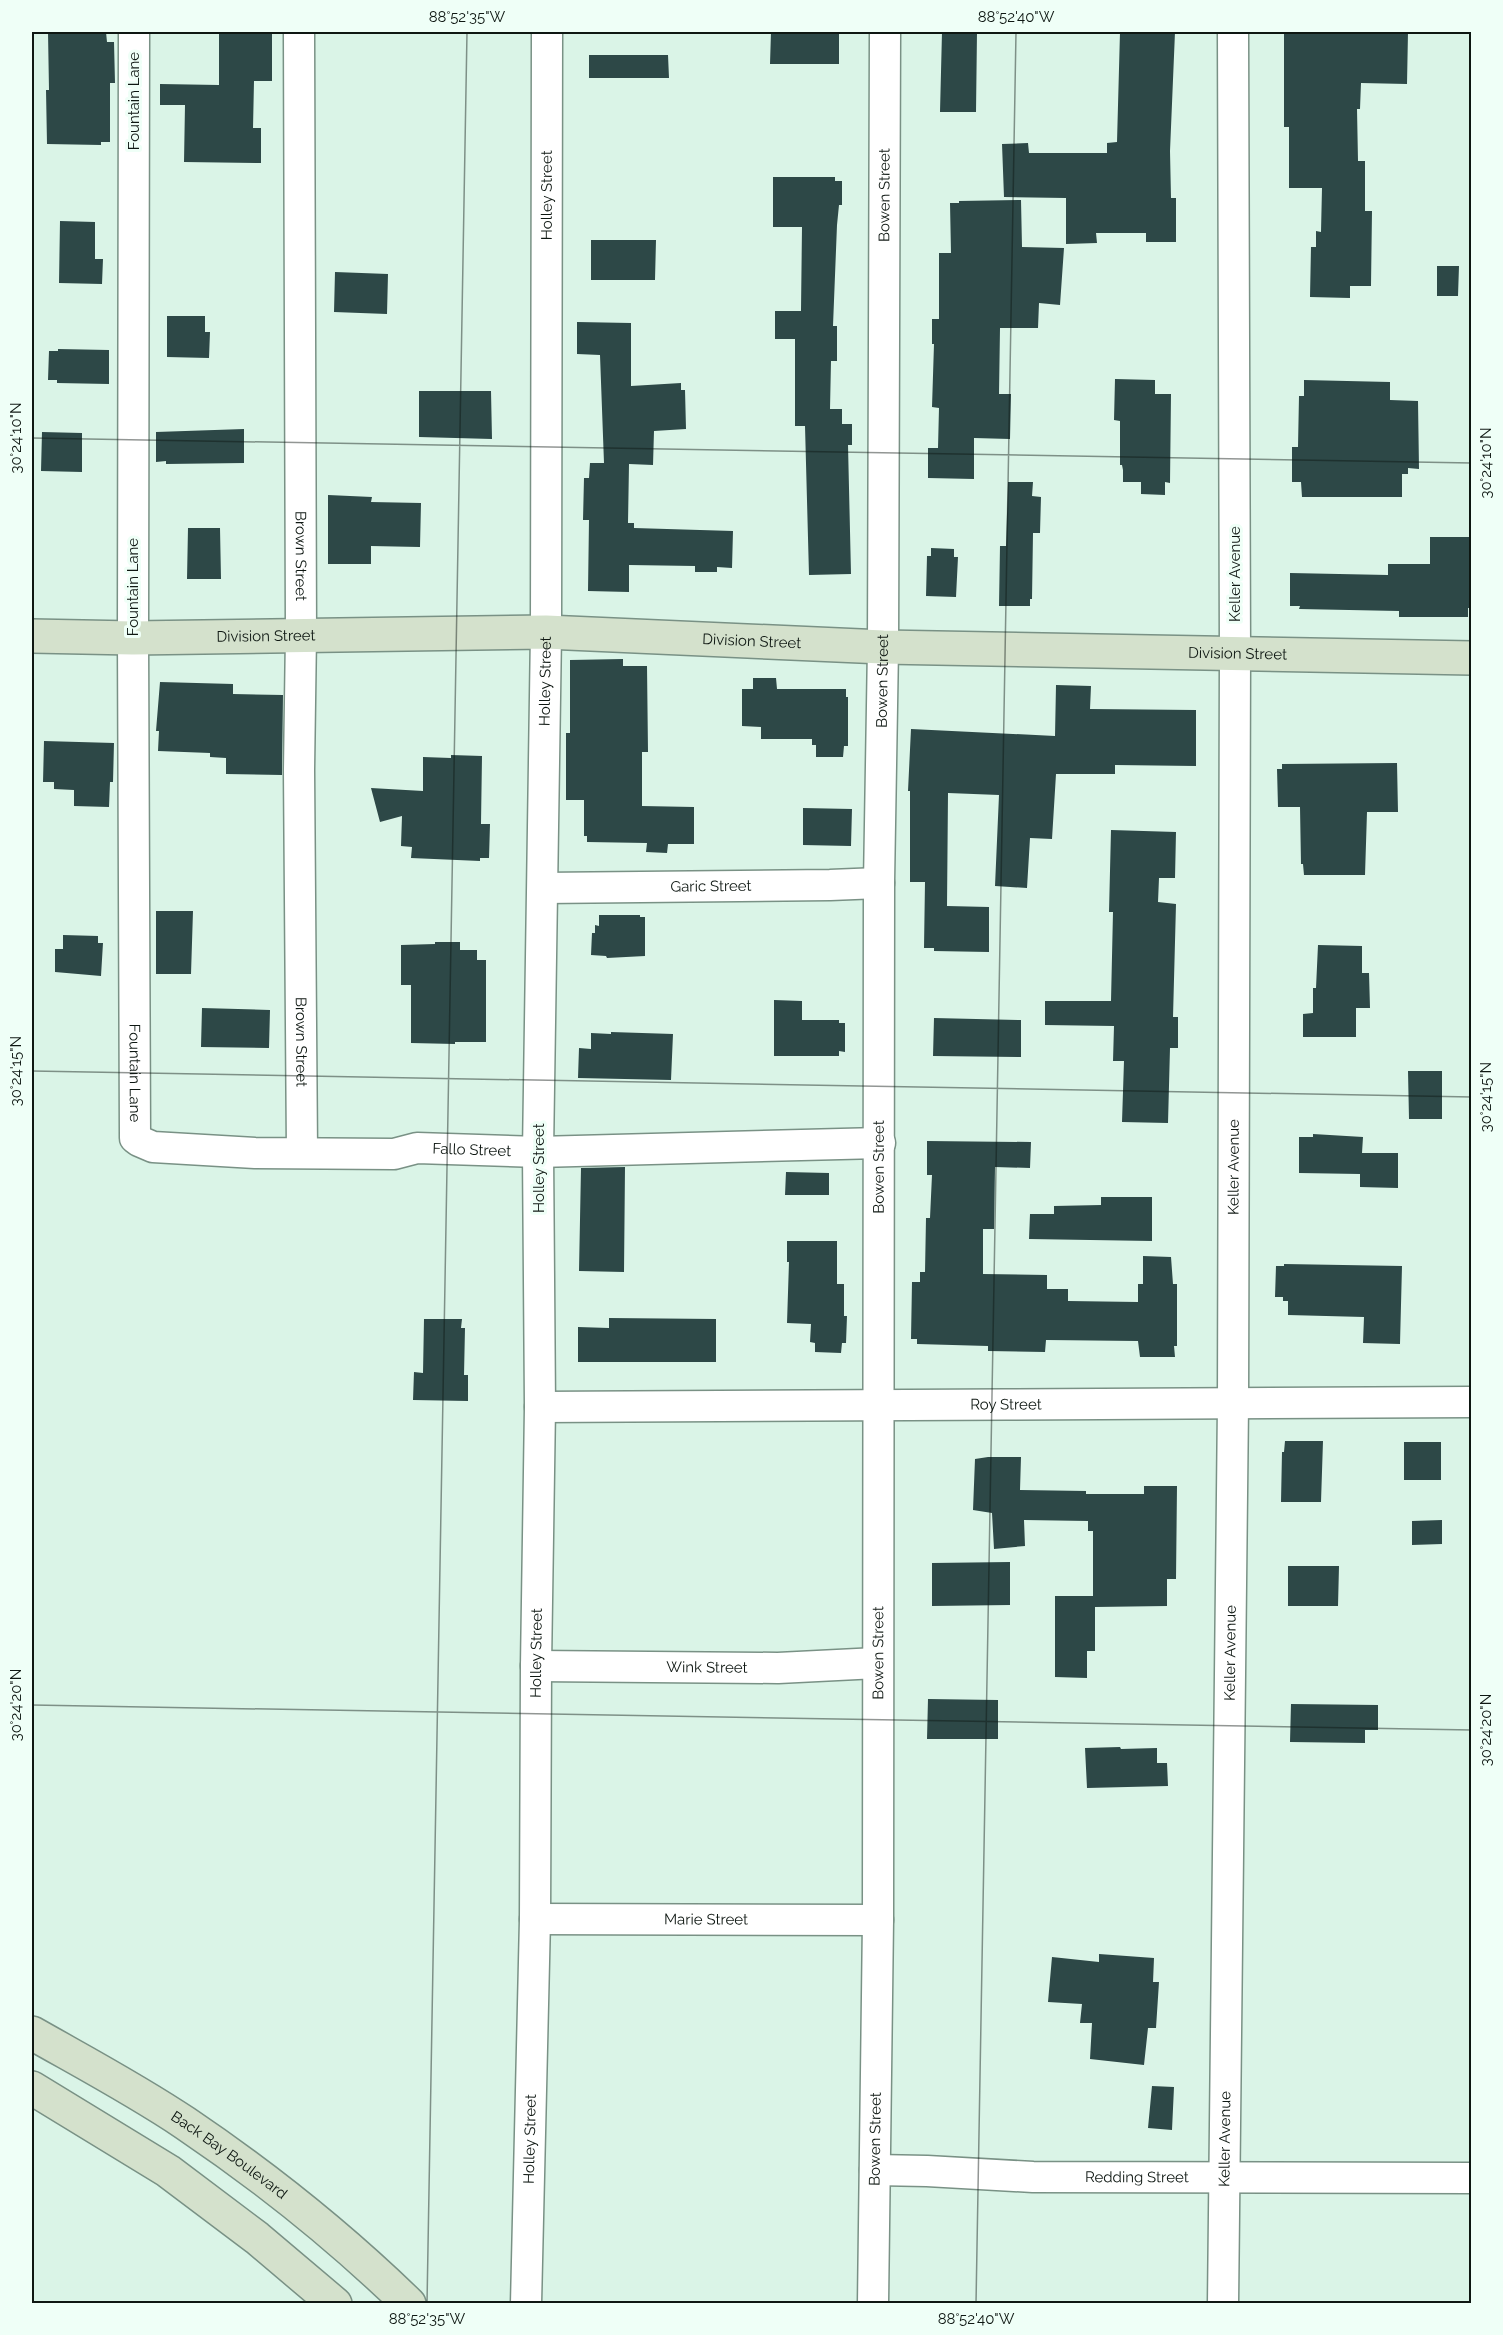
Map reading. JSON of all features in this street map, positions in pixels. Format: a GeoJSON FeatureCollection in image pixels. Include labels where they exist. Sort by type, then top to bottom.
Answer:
{"type":"FeatureCollection","features":[{"type":"Feature","properties":{"kind":"main road","name":"Division Street"},"geometry":{"type":"LineString","coordinates":[[32,636],[133,638],[546,632],[883,647],[1472,658]]}},
{"type":"Feature","properties":{"kind":"main road","name":"Back Bay Boulevard"},"geometry":{"type":"LineString","coordinates":[[32,2033],[184,2122],[279,2190],[380,2275],[409,2304]]}},
{"type":"Feature","properties":{"kind":"main road"},"geometry":{"type":"LineString","coordinates":[[32,2088],[168,2170],[257,2238],[335,2304]]}},
{"type":"Feature","properties":{"kind":"street","name":"Fountain Lane"},"geometry":{"type":"LineString","coordinates":[[134,32],[134,1127],[135,1138],[139,1142]]}},
{"type":"Feature","properties":{"kind":"street","name":"Brown Street"},"geometry":{"type":"LineString","coordinates":[[299,32],[301,634],[299,770],[302,1152]]}},
{"type":"Feature","properties":{"kind":"street","name":"Holley Street"},"geometry":{"type":"LineString","coordinates":[[526,2304],[535,1919],[540,1407],[538,1152],[546,632],[547,32]]}},
{"type":"Feature","properties":{"kind":"street","name":"Bowen Street"},"geometry":{"type":"LineString","coordinates":[[873,2304],[878,1920],[879,883],[883,647],[885,32]]}},
{"type":"Feature","properties":{"kind":"street","name":"Keller Avenue"},"geometry":{"type":"LineString","coordinates":[[1223,2304],[1233,1404],[1235,652],[1233,32]]}},
{"type":"Feature","properties":{"kind":"street","name":"Garic Street"},"geometry":{"type":"LineString","coordinates":[[543,888],[879,883]]}},
{"type":"Feature","properties":{"kind":"street","name":"Fallo Street"},"geometry":{"type":"LineString","coordinates":[[139,1142],[153,1147],[255,1153],[394,1154],[417,1148],[538,1152],[880,1143]]}},
{"type":"Feature","properties":{"kind":"street","name":"Roy Street"},"geometry":{"type":"LineString","coordinates":[[540,1407],[880,1403],[1472,1402]]}},
{"type":"Feature","properties":{"kind":"street","name":"Wink Street"},"geometry":{"type":"LineString","coordinates":[[536,1666],[778,1668],[877,1663]]}},
{"type":"Feature","properties":{"kind":"street","name":"Marie Street"},"geometry":{"type":"LineString","coordinates":[[535,1919],[878,1920]]}},
{"type":"Feature","properties":{"kind":"street","name":"Redding Street"},"geometry":{"type":"LineString","coordinates":[[875,2170],[927,2170],[1033,2177],[1472,2178]]}},
{"type":"Feature","properties":{"kind":"building"},"geometry":{"type":"Polygon","coordinates":[[[48,32],[106,32],[107,42],[114,42],[115,83],[110,83],[110,142],[101,142],[101,145],[47,144],[48,32]]]}},
{"type":"Feature","properties":{"kind":"building"},"geometry":{"type":"Polygon","coordinates":[[[219,32],[272,32],[272,81],[254,81],[253,128],[261,128],[261,163],[184,162],[185,105],[160,105],[160,84],[219,85],[219,32]]]}},
{"type":"Feature","properties":{"kind":"building"},"geometry":{"type":"Polygon","coordinates":[[[771,32],[839,32],[839,64],[770,64],[771,32]]]}},
{"type":"Feature","properties":{"kind":"building"},"geometry":{"type":"Polygon","coordinates":[[[942,32],[977,32],[976,112],[940,112],[942,32]]]}},
{"type":"Feature","properties":{"kind":"building"},"geometry":{"type":"Polygon","coordinates":[[[1120,32],[1175,32],[1170,151],[1171,198],[1176,198],[1176,242],[1146,242],[1146,233],[1096,233],[1097,243],[1066,244],[1066,198],[1004,197],[1002,144],[1028,143],[1029,153],[1107,153],[1107,143],[1117,142],[1120,32]]]}},
{"type":"Feature","properties":{"kind":"building"},"geometry":{"type":"Polygon","coordinates":[[[1284,32],[1408,32],[1407,84],[1361,83],[1360,109],[1357,109],[1358,161],[1365,161],[1365,211],[1372,211],[1371,286],[1350,286],[1350,298],[1310,297],[1311,247],[1316,247],[1316,231],[1321,232],[1322,188],[1289,188],[1289,127],[1284,127],[1284,32]]]}},
{"type":"Feature","properties":{"kind":"building"},"geometry":{"type":"Polygon","coordinates":[[[589,55],[668,55],[669,78],[589,78],[589,55]]]}},
{"type":"Feature","properties":{"kind":"building"},"geometry":{"type":"Polygon","coordinates":[[[773,177],[835,177],[835,181],[842,181],[842,205],[839,205],[837,225],[833,326],[837,326],[837,361],[831,361],[830,409],[842,409],[842,424],[852,424],[852,445],[848,445],[851,574],[809,575],[805,426],[795,426],[795,339],[775,339],[775,311],[801,311],[802,227],[773,227],[773,177]]]}},
{"type":"Feature","properties":{"kind":"building"},"geometry":{"type":"Polygon","coordinates":[[[1021,200],[1022,247],[1064,248],[1060,305],[1039,303],[1038,328],[1000,328],[999,394],[1011,394],[1010,439],[974,438],[974,479],[928,478],[928,448],[938,448],[939,408],[932,407],[934,344],[932,344],[932,319],[939,319],[939,253],[951,253],[950,203],[1021,200]]]}},
{"type":"Feature","properties":{"kind":"building"},"geometry":{"type":"Polygon","coordinates":[[[60,221],[95,222],[95,259],[103,259],[102,284],[59,283],[60,221]]]}},
{"type":"Feature","properties":{"kind":"building"},"geometry":{"type":"Polygon","coordinates":[[[591,240],[656,240],[655,280],[591,280],[591,240]]]}},
{"type":"Feature","properties":{"kind":"building"},"geometry":{"type":"Polygon","coordinates":[[[1437,266],[1459,266],[1458,296],[1437,296],[1437,266]]]}},
{"type":"Feature","properties":{"kind":"building"},"geometry":{"type":"Polygon","coordinates":[[[335,272],[388,274],[387,314],[334,312],[335,272]]]}},
{"type":"Feature","properties":{"kind":"building"},"geometry":{"type":"Polygon","coordinates":[[[167,316],[205,316],[205,332],[210,332],[209,358],[167,357],[167,316]]]}},
{"type":"Feature","properties":{"kind":"building"},"geometry":{"type":"Polygon","coordinates":[[[577,322],[631,323],[631,386],[681,383],[681,390],[685,390],[686,429],[654,431],[653,465],[629,464],[628,523],[634,523],[634,528],[733,531],[732,568],[717,567],[717,572],[695,572],[695,566],[629,565],[629,592],[588,591],[589,520],[583,520],[584,478],[589,478],[590,463],[604,463],[600,355],[577,354],[577,322]]]}},
{"type":"Feature","properties":{"kind":"building"},"geometry":{"type":"Polygon","coordinates":[[[58,349],[109,350],[109,384],[57,383],[57,380],[48,380],[49,351],[58,351],[58,349]]]}},
{"type":"Feature","properties":{"kind":"building"},"geometry":{"type":"Polygon","coordinates":[[[1115,379],[1155,380],[1155,394],[1171,394],[1170,483],[1165,482],[1165,495],[1141,494],[1141,482],[1123,482],[1123,470],[1120,465],[1120,421],[1114,420],[1115,379]]]}},
{"type":"Feature","properties":{"kind":"building"},"geometry":{"type":"Polygon","coordinates":[[[1304,380],[1390,382],[1390,400],[1418,401],[1419,469],[1408,468],[1408,474],[1402,474],[1402,497],[1302,497],[1301,482],[1292,482],[1292,447],[1298,447],[1299,396],[1304,396],[1304,380]]]}},
{"type":"Feature","properties":{"kind":"building"},"geometry":{"type":"Polygon","coordinates":[[[419,391],[491,391],[492,439],[419,437],[419,391]]]}},
{"type":"Feature","properties":{"kind":"building"},"geometry":{"type":"Polygon","coordinates":[[[244,429],[244,463],[166,464],[166,461],[156,462],[156,432],[244,429]]]}},
{"type":"Feature","properties":{"kind":"building"},"geometry":{"type":"Polygon","coordinates":[[[42,432],[82,433],[82,472],[41,471],[42,432]]]}},
{"type":"Feature","properties":{"kind":"building"},"geometry":{"type":"Polygon","coordinates":[[[1008,482],[1033,482],[1032,496],[1041,497],[1040,533],[1033,533],[1030,606],[999,606],[1000,546],[1006,546],[1008,482]]]}},
{"type":"Feature","properties":{"kind":"building"},"geometry":{"type":"Polygon","coordinates":[[[328,495],[372,497],[371,502],[421,503],[420,547],[371,546],[371,564],[328,564],[328,495]]]}},
{"type":"Feature","properties":{"kind":"building"},"geometry":{"type":"Polygon","coordinates":[[[188,528],[220,528],[221,579],[187,579],[188,528]]]}},
{"type":"Feature","properties":{"kind":"building"},"geometry":{"type":"Polygon","coordinates":[[[1430,537],[1471,537],[1471,608],[1468,608],[1468,617],[1399,617],[1399,611],[1299,609],[1300,606],[1290,606],[1290,573],[1388,575],[1388,564],[1430,564],[1430,537]]]}},
{"type":"Feature","properties":{"kind":"building"},"geometry":{"type":"Polygon","coordinates":[[[931,548],[954,549],[954,557],[958,557],[956,597],[926,596],[927,556],[931,556],[931,548]]]}},
{"type":"Feature","properties":{"kind":"building"},"geometry":{"type":"Polygon","coordinates":[[[623,659],[623,666],[647,666],[648,752],[642,752],[642,806],[694,807],[694,844],[668,844],[667,853],[646,852],[647,843],[587,842],[587,836],[584,836],[584,800],[566,800],[566,733],[570,733],[570,660],[623,659]]]}},
{"type":"Feature","properties":{"kind":"building"},"geometry":{"type":"Polygon","coordinates":[[[753,678],[776,678],[777,689],[846,689],[848,746],[844,746],[843,757],[816,757],[816,745],[812,745],[812,739],[761,739],[761,727],[742,726],[742,689],[753,689],[753,678]]]}},
{"type":"Feature","properties":{"kind":"building"},"geometry":{"type":"Polygon","coordinates":[[[160,682],[233,684],[233,694],[283,695],[282,775],[226,774],[226,758],[210,757],[210,753],[158,751],[159,731],[156,731],[160,682]]]}},
{"type":"Feature","properties":{"kind":"building"},"geometry":{"type":"Polygon","coordinates":[[[1056,685],[1091,686],[1090,709],[1196,710],[1196,766],[1115,765],[1115,774],[1056,774],[1052,839],[1030,838],[1027,888],[995,886],[999,795],[948,793],[947,906],[989,907],[989,952],[934,951],[934,948],[924,948],[925,882],[910,882],[910,791],[908,791],[911,729],[1055,736],[1056,685]]]}},
{"type":"Feature","properties":{"kind":"building"},"geometry":{"type":"Polygon","coordinates":[[[44,741],[114,743],[113,782],[110,782],[109,807],[74,806],[74,790],[54,789],[54,782],[43,782],[44,741]]]}},
{"type":"Feature","properties":{"kind":"building"},"geometry":{"type":"Polygon","coordinates":[[[451,755],[482,756],[481,824],[490,824],[489,858],[480,858],[480,861],[411,858],[412,847],[401,846],[402,816],[380,822],[371,788],[423,791],[423,757],[451,758],[451,755]]]}},
{"type":"Feature","properties":{"kind":"building"},"geometry":{"type":"Polygon","coordinates":[[[1397,763],[1398,812],[1367,812],[1365,875],[1304,875],[1303,864],[1301,864],[1300,807],[1278,807],[1277,769],[1282,769],[1282,764],[1397,763]]]}},
{"type":"Feature","properties":{"kind":"building"},"geometry":{"type":"Polygon","coordinates":[[[803,808],[852,809],[851,846],[803,845],[803,808]]]}},
{"type":"Feature","properties":{"kind":"building"},"geometry":{"type":"Polygon","coordinates":[[[1111,830],[1176,832],[1175,878],[1159,878],[1158,902],[1176,904],[1173,1017],[1178,1017],[1178,1048],[1170,1048],[1168,1123],[1122,1122],[1124,1061],[1113,1061],[1114,1026],[1045,1025],[1045,1001],[1111,1001],[1113,912],[1109,912],[1111,830]]]}},
{"type":"Feature","properties":{"kind":"building"},"geometry":{"type":"Polygon","coordinates":[[[156,911],[193,911],[191,974],[156,974],[156,911]]]}},
{"type":"Feature","properties":{"kind":"building"},"geometry":{"type":"Polygon","coordinates":[[[599,915],[645,917],[645,956],[607,958],[591,955],[592,933],[595,933],[595,925],[599,926],[599,915]]]}},
{"type":"Feature","properties":{"kind":"building"},"geometry":{"type":"Polygon","coordinates":[[[63,935],[98,936],[98,943],[103,943],[101,976],[55,972],[55,949],[63,949],[63,935]]]}},
{"type":"Feature","properties":{"kind":"building"},"geometry":{"type":"Polygon","coordinates":[[[435,942],[460,942],[460,950],[477,950],[477,960],[486,960],[486,1042],[411,1043],[411,985],[401,985],[401,945],[435,944],[435,942]]]}},
{"type":"Feature","properties":{"kind":"building"},"geometry":{"type":"Polygon","coordinates":[[[1318,945],[1362,946],[1362,973],[1369,973],[1370,1008],[1356,1008],[1356,1037],[1303,1037],[1303,1014],[1313,1013],[1313,988],[1316,988],[1318,945]]]}},
{"type":"Feature","properties":{"kind":"building"},"geometry":{"type":"Polygon","coordinates":[[[774,1000],[802,1001],[802,1020],[839,1020],[839,1023],[845,1023],[845,1052],[839,1051],[839,1056],[774,1056],[774,1000]]]}},
{"type":"Feature","properties":{"kind":"building"},"geometry":{"type":"Polygon","coordinates":[[[202,1008],[270,1010],[269,1048],[201,1047],[202,1008]]]}},
{"type":"Feature","properties":{"kind":"building"},"geometry":{"type":"Polygon","coordinates":[[[934,1018],[1021,1020],[1021,1057],[933,1056],[934,1018]]]}},
{"type":"Feature","properties":{"kind":"building"},"geometry":{"type":"Polygon","coordinates":[[[611,1032],[673,1034],[671,1080],[578,1078],[579,1048],[591,1049],[591,1033],[611,1034],[611,1032]]]}},
{"type":"Feature","properties":{"kind":"building"},"geometry":{"type":"Polygon","coordinates":[[[1408,1071],[1442,1071],[1442,1119],[1409,1119],[1408,1071]]]}},
{"type":"Feature","properties":{"kind":"building"},"geometry":{"type":"Polygon","coordinates":[[[1313,1134],[1363,1137],[1362,1153],[1398,1153],[1398,1188],[1360,1187],[1360,1174],[1299,1173],[1299,1137],[1313,1137],[1313,1134]]]}},
{"type":"Feature","properties":{"kind":"building"},"geometry":{"type":"Polygon","coordinates":[[[927,1141],[1031,1142],[1030,1168],[995,1167],[994,1229],[983,1229],[983,1274],[1047,1275],[1047,1289],[1068,1289],[1068,1301],[1138,1302],[1138,1284],[1143,1284],[1143,1256],[1171,1257],[1173,1284],[1177,1284],[1175,1357],[1140,1357],[1138,1341],[1046,1340],[1045,1352],[988,1351],[988,1346],[917,1344],[917,1339],[911,1339],[912,1282],[920,1282],[920,1272],[925,1272],[926,1218],[930,1218],[932,1175],[927,1175],[927,1141]]]}},
{"type":"Feature","properties":{"kind":"building"},"geometry":{"type":"Polygon","coordinates":[[[625,1167],[624,1272],[579,1271],[581,1168],[625,1167]]]}},
{"type":"Feature","properties":{"kind":"building"},"geometry":{"type":"Polygon","coordinates":[[[786,1172],[829,1173],[829,1195],[785,1195],[786,1172]]]}},
{"type":"Feature","properties":{"kind":"building"},"geometry":{"type":"Polygon","coordinates":[[[1101,1197],[1152,1197],[1152,1241],[1029,1239],[1030,1214],[1054,1214],[1054,1206],[1101,1205],[1101,1197]]]}},
{"type":"Feature","properties":{"kind":"building"},"geometry":{"type":"Polygon","coordinates":[[[787,1241],[837,1241],[837,1284],[844,1284],[844,1316],[847,1316],[846,1343],[842,1343],[841,1353],[815,1352],[815,1343],[810,1342],[811,1324],[787,1323],[789,1262],[787,1262],[787,1241]]]}},
{"type":"Feature","properties":{"kind":"building"},"geometry":{"type":"Polygon","coordinates":[[[1284,1264],[1402,1266],[1400,1344],[1363,1343],[1364,1317],[1288,1315],[1288,1301],[1283,1301],[1283,1297],[1275,1297],[1276,1266],[1284,1266],[1284,1264]]]}},
{"type":"Feature","properties":{"kind":"building"},"geometry":{"type":"Polygon","coordinates":[[[609,1318],[716,1319],[716,1362],[578,1362],[578,1327],[609,1328],[609,1318]]]}},
{"type":"Feature","properties":{"kind":"building"},"geometry":{"type":"Polygon","coordinates":[[[424,1319],[462,1319],[461,1328],[465,1328],[464,1375],[468,1375],[468,1401],[413,1400],[414,1372],[423,1373],[424,1319]]]}},
{"type":"Feature","properties":{"kind":"building"},"geometry":{"type":"Polygon","coordinates":[[[1285,1441],[1323,1441],[1321,1502],[1281,1502],[1282,1452],[1284,1452],[1285,1441]]]}},
{"type":"Feature","properties":{"kind":"building"},"geometry":{"type":"Polygon","coordinates":[[[1404,1442],[1441,1442],[1441,1480],[1404,1480],[1404,1442]]]}},
{"type":"Feature","properties":{"kind":"building"},"geometry":{"type":"Polygon","coordinates":[[[1021,1457],[1020,1490],[1086,1491],[1086,1494],[1144,1494],[1144,1486],[1177,1486],[1176,1579],[1167,1579],[1167,1606],[1095,1607],[1095,1651],[1087,1651],[1087,1678],[1055,1677],[1055,1596],[1093,1596],[1093,1531],[1088,1531],[1088,1521],[1024,1520],[1025,1546],[994,1549],[992,1513],[973,1510],[975,1459],[1021,1457]]]}},
{"type":"Feature","properties":{"kind":"building"},"geometry":{"type":"Polygon","coordinates":[[[1442,1520],[1442,1544],[1412,1545],[1412,1521],[1442,1520]]]}},
{"type":"Feature","properties":{"kind":"building"},"geometry":{"type":"Polygon","coordinates":[[[1010,1562],[1010,1605],[932,1606],[932,1563],[1010,1562]]]}},
{"type":"Feature","properties":{"kind":"building"},"geometry":{"type":"Polygon","coordinates":[[[1288,1566],[1339,1566],[1338,1606],[1288,1606],[1288,1566]]]}},
{"type":"Feature","properties":{"kind":"building"},"geometry":{"type":"Polygon","coordinates":[[[928,1699],[998,1700],[998,1739],[927,1739],[928,1699]]]}},
{"type":"Feature","properties":{"kind":"building"},"geometry":{"type":"Polygon","coordinates":[[[1291,1704],[1378,1705],[1378,1730],[1365,1730],[1365,1743],[1290,1742],[1291,1704]]]}},
{"type":"Feature","properties":{"kind":"building"},"geometry":{"type":"Polygon","coordinates":[[[1120,1747],[1121,1749],[1157,1748],[1157,1763],[1167,1763],[1168,1786],[1087,1788],[1085,1748],[1120,1747]]]}},
{"type":"Feature","properties":{"kind":"building"},"geometry":{"type":"Polygon","coordinates":[[[1099,1954],[1154,1958],[1153,1982],[1159,1982],[1156,2028],[1148,2028],[1144,2065],[1090,2059],[1092,2023],[1080,2023],[1082,2004],[1048,2002],[1052,1957],[1099,1962],[1099,1954]]]}},
{"type":"Feature","properties":{"kind":"building"},"geometry":{"type":"Polygon","coordinates":[[[1152,2086],[1174,2087],[1172,2130],[1148,2128],[1152,2086]]]}}]}
